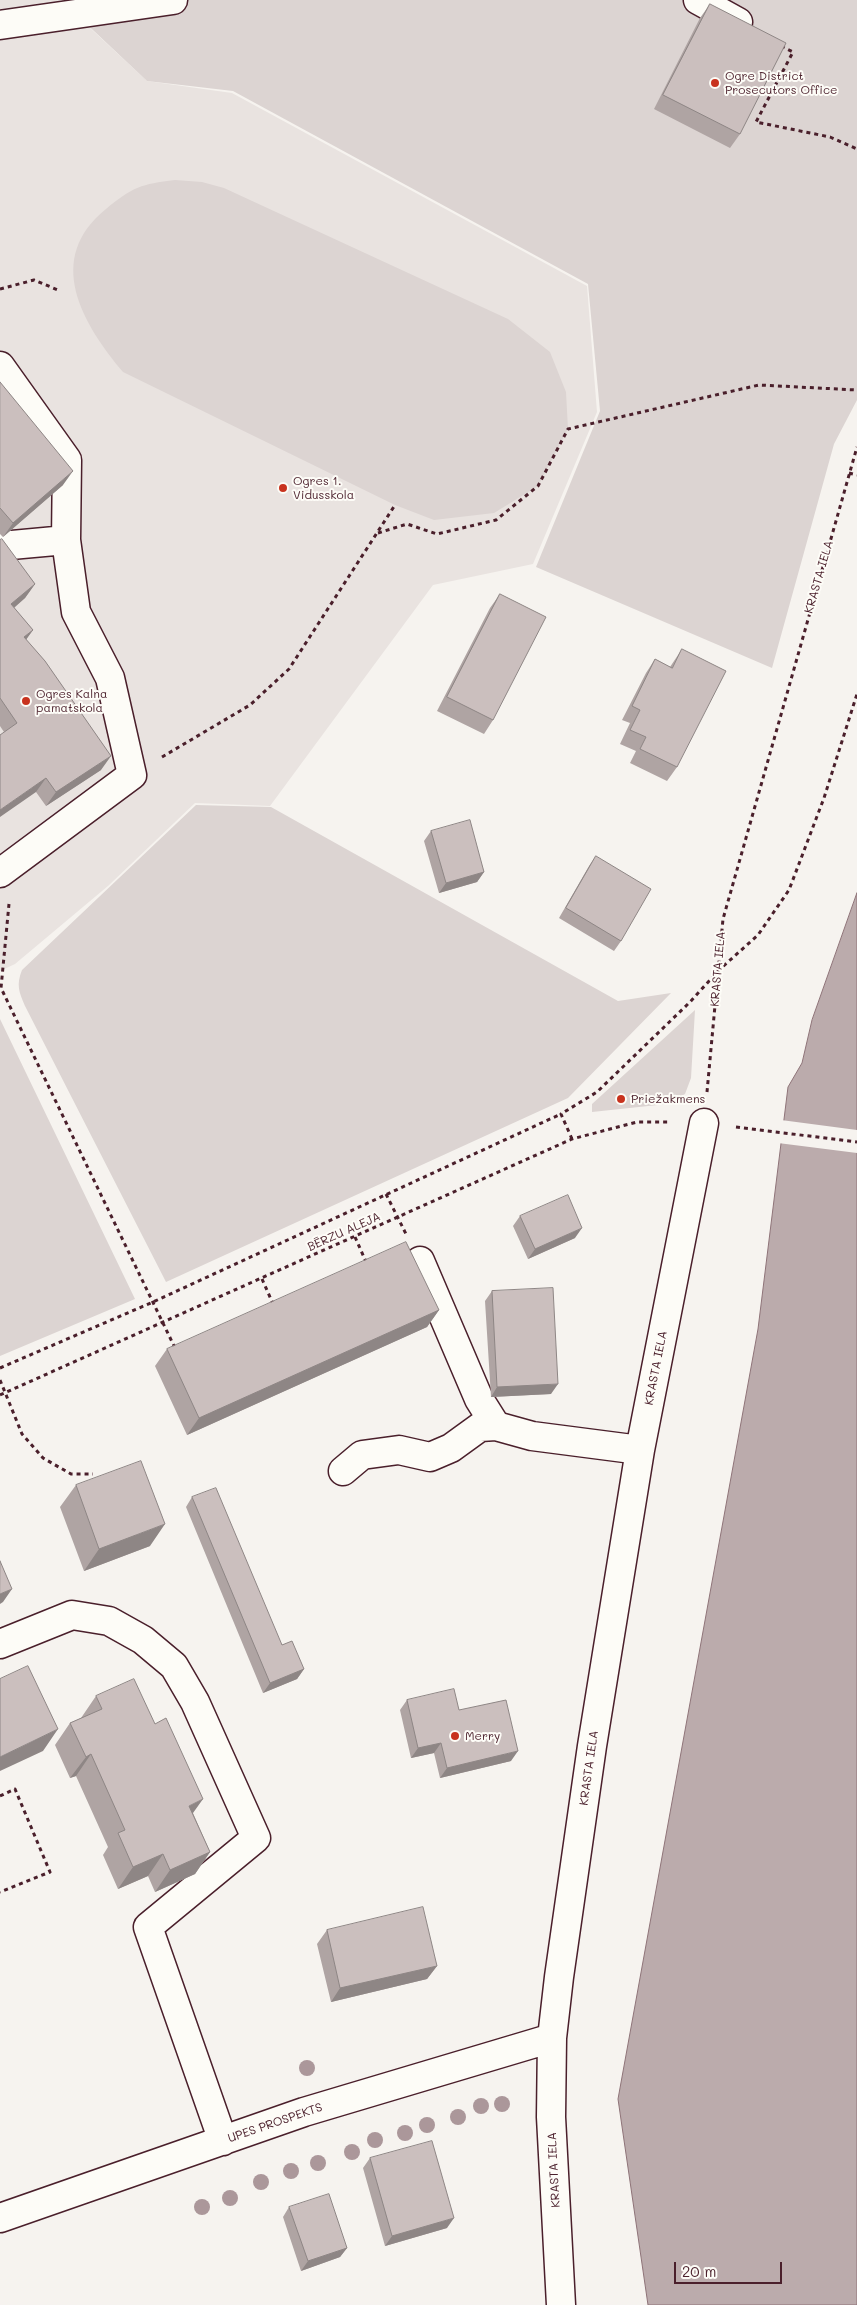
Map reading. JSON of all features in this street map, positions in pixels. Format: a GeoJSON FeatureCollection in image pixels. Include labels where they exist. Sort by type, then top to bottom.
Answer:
{"type":"FeatureCollection","features":[{"type":"Feature","properties":{"kind":"street"},"geometry":{"type":"LineString","coordinates":[[0,25],[173,0]]}},
{"type":"Feature","properties":{"kind":"street"},"geometry":{"type":"LineString","coordinates":[[698,0],[738,22]]}},
{"type":"Feature","properties":{"kind":"street"},"geometry":{"type":"LineString","coordinates":[[0,366],[67,460],[66,540],[76,612],[110,678],[132,775],[0,873]]}},
{"type":"Feature","properties":{"kind":"street"},"geometry":{"type":"LineString","coordinates":[[0,546],[66,540]]}},
{"type":"Feature","properties":{"kind":"street","name":"KRASTA IELA"},"geometry":{"type":"LineString","coordinates":[[561,2305],[551,2117],[552,2038],[558,1977],[592,1746],[640,1450],[704,1123]]}},
{"type":"Feature","properties":{"kind":"street"},"geometry":{"type":"LineString","coordinates":[[420,1261],[479,1399],[496,1426]]}},
{"type":"Feature","properties":{"kind":"street"},"geometry":{"type":"LineString","coordinates":[[343,1471],[362,1455],[399,1450],[430,1457],[452,1448],[480,1427],[496,1426],[532,1436],[640,1450]]}},
{"type":"Feature","properties":{"kind":"street"},"geometry":{"type":"LineString","coordinates":[[0,1644],[72,1615],[109,1621],[143,1640],[174,1666],[195,1702],[256,1838],[148,1927],[222,2141]]}},
{"type":"Feature","properties":{"kind":"street","name":"UPES PROSPEKTS"},"geometry":{"type":"LineString","coordinates":[[0,2218],[304,2112],[552,2038]]}},
{"type":"Feature","properties":{"kind":"path"},"geometry":{"type":"LineString","coordinates":[[738,22],[793,52],[756,122],[830,137],[857,150]]}},
{"type":"Feature","properties":{"kind":"path"},"geometry":{"type":"LineString","coordinates":[[0,289],[34,280],[58,290]]}},
{"type":"Feature","properties":{"kind":"path"},"geometry":{"type":"LineString","coordinates":[[378,533],[407,524],[437,534],[496,520],[538,486],[568,429],[759,385],[857,390]]}},
{"type":"Feature","properties":{"kind":"path","name":"KRASTA IELA"},"geometry":{"type":"LineString","coordinates":[[704,1123],[723,919],[857,448]]}},
{"type":"Feature","properties":{"kind":"path"},"geometry":{"type":"LineString","coordinates":[[849,473],[857,475]]}},
{"type":"Feature","properties":{"kind":"path"},"geometry":{"type":"LineString","coordinates":[[132,775],[250,704],[289,669],[396,505]]}},
{"type":"Feature","properties":{"kind":"path","name":"BĒRZU ALEJA"},"geometry":{"type":"LineString","coordinates":[[0,1368],[153,1302],[561,1114],[597,1092],[690,1002],[719,970],[758,936],[789,890],[824,798],[857,694]]}},
{"type":"Feature","properties":{"kind":"path"},"geometry":{"type":"LineString","coordinates":[[9,913],[1,988],[164,1323],[178,1356]]}},
{"type":"Feature","properties":{"kind":"path"},"geometry":{"type":"LineString","coordinates":[[561,1114],[572,1138]]}},
{"type":"Feature","properties":{"kind":"path","name":"BĒRZU ALEJA"},"geometry":{"type":"LineString","coordinates":[[0,1395],[398,1218],[572,1138],[613,1126],[637,1122],[704,1123]]}},
{"type":"Feature","properties":{"kind":"path"},"geometry":{"type":"LineString","coordinates":[[731,1126],[857,1142]]}},
{"type":"Feature","properties":{"kind":"path"},"geometry":{"type":"LineString","coordinates":[[386,1194],[420,1261]]}},
{"type":"Feature","properties":{"kind":"path"},"geometry":{"type":"LineString","coordinates":[[355,1237],[370,1270]]}},
{"type":"Feature","properties":{"kind":"path"},"geometry":{"type":"LineString","coordinates":[[262,1279],[277,1312]]}},
{"type":"Feature","properties":{"kind":"path"},"geometry":{"type":"LineString","coordinates":[[0,1380],[22,1434],[43,1458],[71,1474],[93,1474]]}},
{"type":"Feature","properties":{"kind":"path"},"geometry":{"type":"LineString","coordinates":[[0,1796],[15,1789],[50,1872],[0,1892]]}},
{"type":"Feature","properties":{"kind":"shaded area","name":"Ogres 1. Vidusskola"},"geometry":{"type":"Polygon","coordinates":[[[0,0],[60,0],[147,81],[232,93],[587,286],[597,412],[533,564],[433,585],[270,806],[195,803],[108,886],[15,964],[0,971],[0,0]]]}},
{"type":"Feature","properties":{"kind":"shaded area"},"geometry":{"type":"Polygon","coordinates":[[[61,0],[857,0],[857,400],[834,444],[772,668],[536,567],[600,411],[588,284],[233,91],[147,81],[61,0]]]}},
{"type":"Feature","properties":{"kind":"shaded area"},"geometry":{"type":"Polygon","coordinates":[[[175,180],[202,182],[224,188],[508,319],[550,352],[566,392],[568,429],[538,486],[494,513],[434,520],[395,505],[123,372],[94,333],[83,312],[76,291],[73,270],[77,249],[87,228],[106,209],[123,196],[145,185],[175,180]]]}},
{"type":"Feature","properties":{"kind":"shaded area"},"geometry":{"type":"Polygon","coordinates":[[[196,805],[271,807],[618,1001],[671,993],[568,1098],[166,1282],[25,1006],[19,984],[22,970],[196,805]]]}},
{"type":"Feature","properties":{"kind":"shaded area"},"geometry":{"type":"Polygon","coordinates":[[[857,893],[857,2305],[648,2305],[618,2099],[758,1329],[788,1087],[802,1063],[812,1020],[857,893]]]}},
{"type":"Feature","properties":{"kind":"shaded area"},"geometry":{"type":"Polygon","coordinates":[[[695,1010],[691,1078],[685,1094],[667,1104],[592,1112],[592,1104],[695,1010]]]}},
{"type":"Feature","properties":{"kind":"shaded area"},"geometry":{"type":"Polygon","coordinates":[[[0,1019],[135,1299],[0,1356],[0,1019]]]}},
{"type":"Feature","properties":{"kind":"pier"},"geometry":{"type":"Polygon","coordinates":[[[781,1120],[857,1130],[857,1153],[778,1143],[781,1120]]]}},
{"type":"Feature","properties":{"kind":"building","name":"Ogre District Prosecutors Office"},"geometry":{"type":"Polygon","coordinates":[[[710,4],[786,43],[740,134],[663,95],[710,4]]]}},
{"type":"Feature","properties":{"kind":"building"},"geometry":{"type":"Polygon","coordinates":[[[0,382],[73,471],[13,523],[0,508],[0,382]]]}},
{"type":"Feature","properties":{"kind":"building","name":"Ogres Kalna pamatskola"},"geometry":{"type":"Polygon","coordinates":[[[2,539],[35,584],[11,604],[33,630],[24,637],[45,661],[111,756],[56,792],[46,778],[0,810],[0,735],[17,723],[0,698],[0,540],[2,539]]]}},
{"type":"Feature","properties":{"kind":"building"},"geometry":{"type":"Polygon","coordinates":[[[500,594],[546,617],[493,720],[447,697],[500,594]]]}},
{"type":"Feature","properties":{"kind":"building"},"geometry":{"type":"Polygon","coordinates":[[[682,649],[726,671],[677,767],[640,749],[646,737],[630,730],[640,710],[632,706],[655,659],[672,668],[682,649]]]}},
{"type":"Feature","properties":{"kind":"building"},"geometry":{"type":"Polygon","coordinates":[[[470,820],[484,872],[446,883],[431,831],[470,820]]]}},
{"type":"Feature","properties":{"kind":"building"},"geometry":{"type":"Polygon","coordinates":[[[596,856],[651,889],[621,941],[566,908],[596,856]]]}},
{"type":"Feature","properties":{"kind":"building"},"geometry":{"type":"Polygon","coordinates":[[[568,1195],[582,1228],[535,1249],[520,1216],[568,1195]]]}},
{"type":"Feature","properties":{"kind":"building"},"geometry":{"type":"Polygon","coordinates":[[[406,1242],[439,1310],[199,1418],[167,1349],[406,1242]]]}},
{"type":"Feature","properties":{"kind":"building"},"geometry":{"type":"Polygon","coordinates":[[[553,1288],[558,1384],[497,1387],[492,1291],[553,1288]]]}},
{"type":"Feature","properties":{"kind":"building"},"geometry":{"type":"Polygon","coordinates":[[[141,1461],[165,1524],[99,1549],[76,1485],[141,1461]]]}},
{"type":"Feature","properties":{"kind":"building"},"geometry":{"type":"Polygon","coordinates":[[[216,1488],[282,1645],[292,1641],[304,1669],[270,1683],[192,1497],[216,1488]]]}},
{"type":"Feature","properties":{"kind":"building"},"geometry":{"type":"Polygon","coordinates":[[[0,1561],[12,1589],[0,1594],[0,1561]]]}},
{"type":"Feature","properties":{"kind":"building"},"geometry":{"type":"Polygon","coordinates":[[[28,1666],[58,1729],[0,1757],[0,1679],[28,1666]]]}},
{"type":"Feature","properties":{"kind":"building"},"geometry":{"type":"Polygon","coordinates":[[[134,1679],[155,1724],[166,1718],[203,1799],[189,1806],[210,1852],[170,1870],[163,1854],[133,1867],[118,1833],[125,1830],[91,1754],[86,1757],[70,1723],[102,1709],[96,1696],[134,1679]]]}},
{"type":"Feature","properties":{"kind":"building","name":"Merry"},"geometry":{"type":"Polygon","coordinates":[[[454,1689],[459,1710],[506,1700],[518,1751],[447,1768],[441,1743],[418,1748],[407,1700],[454,1689]]]}},
{"type":"Feature","properties":{"kind":"building"},"geometry":{"type":"Polygon","coordinates":[[[423,1907],[437,1966],[340,1988],[327,1930],[423,1907]]]}},
{"type":"Feature","properties":{"kind":"building"},"geometry":{"type":"Polygon","coordinates":[[[432,2141],[454,2218],[392,2236],[370,2158],[432,2141]]]}},
{"type":"Feature","properties":{"kind":"building"},"geometry":{"type":"Polygon","coordinates":[[[329,2194],[347,2248],[308,2261],[289,2207],[329,2194]]]}},
{"type":"Feature","properties":{"kind":"place","name":"Ogre District Prosecutors Office"},"geometry":{"type":"Point","coordinates":[715,83]}},
{"type":"Feature","properties":{"kind":"place","name":"Ogres 1. Vidusskola"},"geometry":{"type":"Point","coordinates":[283,488]}},
{"type":"Feature","properties":{"kind":"place","name":"Ogres Kalna pamatskola"},"geometry":{"type":"Point","coordinates":[26,701]}},
{"type":"Feature","properties":{"kind":"place","name":"Priežakmens"},"geometry":{"type":"Point","coordinates":[621,1099]}},
{"type":"Feature","properties":{"kind":"place","name":"Merry"},"geometry":{"type":"Point","coordinates":[455,1736]}}]}
